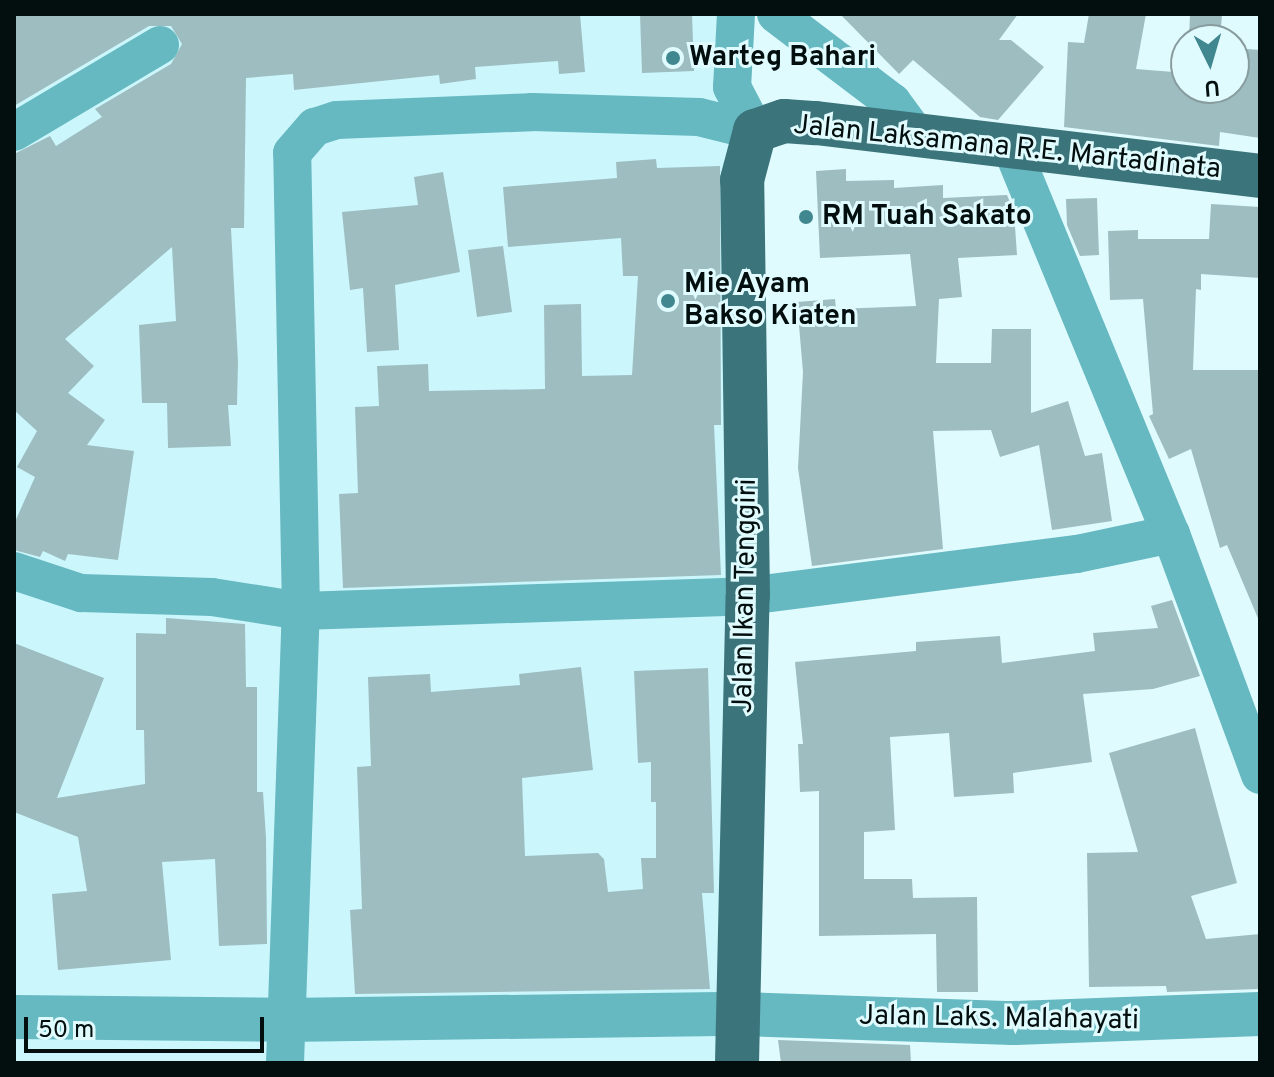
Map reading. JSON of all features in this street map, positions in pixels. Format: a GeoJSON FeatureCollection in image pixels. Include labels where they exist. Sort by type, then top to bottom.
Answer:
{"type":"FeatureCollection","features":[{"type":"Feature","properties":{"kind":"main road","name":"Jalan Laksamana R.E. Martadinata"},"geometry":{"type":"LineString","coordinates":[[755,131],[784,121],[1260,176]]}},
{"type":"Feature","properties":{"kind":"main road","name":"Jalan Ikan Tenggiri"},"geometry":{"type":"LineString","coordinates":[[737,1063],[748,596],[742,180],[755,131]]}},
{"type":"Feature","properties":{"kind":"street"},"geometry":{"type":"LineString","coordinates":[[736,14],[732,87],[755,131]]}},
{"type":"Feature","properties":{"kind":"street"},"geometry":{"type":"LineString","coordinates":[[776,14],[892,102],[917,136]]}},
{"type":"Feature","properties":{"kind":"street"},"geometry":{"type":"LineString","coordinates":[[14,132],[160,45]]}},
{"type":"Feature","properties":{"kind":"street"},"geometry":{"type":"LineString","coordinates":[[285,1063],[301,611],[290,177],[292,153],[300,139],[315,127],[337,120],[532,112],[699,117],[755,131]]}},
{"type":"Feature","properties":{"kind":"street"},"geometry":{"type":"LineString","coordinates":[[1012,149],[1171,534],[1260,775]]}},
{"type":"Feature","properties":{"kind":"street"},"geometry":{"type":"LineString","coordinates":[[14,571],[81,593],[212,597],[301,611],[748,596],[1077,554],[1171,534]]}},
{"type":"Feature","properties":{"kind":"street","name":"Jalan Laks. Malahayati"},"geometry":{"type":"LineString","coordinates":[[14,1017],[285,1020],[738,1014],[1013,1023],[1260,1014]]}},
{"type":"Feature","properties":{"kind":"shaded area"},"geometry":{"type":"Polygon","coordinates":[[[14,14],[741,14],[747,1063],[14,1063],[14,14]]]}},
{"type":"Feature","properties":{"kind":"building"},"geometry":{"type":"Polygon","coordinates":[[[14,14],[580,14],[585,72],[559,74],[558,61],[475,67],[476,79],[440,84],[439,75],[294,90],[293,74],[246,78],[244,228],[231,228],[238,362],[237,405],[228,405],[231,446],[168,448],[167,403],[142,403],[139,325],[176,321],[172,247],[65,339],[94,366],[68,393],[105,420],[87,445],[134,451],[118,560],[68,554],[65,561],[43,551],[40,557],[14,550],[14,524],[35,477],[17,467],[37,431],[14,410],[14,154],[50,136],[56,146],[102,117],[95,109],[171,64],[182,44],[171,26],[149,26],[14,106],[14,14]]]}},
{"type":"Feature","properties":{"kind":"building"},"geometry":{"type":"Polygon","coordinates":[[[640,14],[692,14],[694,71],[642,73],[640,14]]]}},
{"type":"Feature","properties":{"kind":"building"},"geometry":{"type":"Polygon","coordinates":[[[840,14],[1018,14],[999,40],[1011,40],[1044,67],[998,120],[980,117],[913,60],[899,74],[840,14]]]}},
{"type":"Feature","properties":{"kind":"building"},"geometry":{"type":"Polygon","coordinates":[[[1089,14],[1146,14],[1136,69],[1170,72],[1170,104],[1250,104],[1250,49],[1260,50],[1260,138],[1220,132],[1219,146],[1064,127],[1068,42],[1084,43],[1089,14]]]}},
{"type":"Feature","properties":{"kind":"building"},"geometry":{"type":"Polygon","coordinates":[[[1190,14],[1222,14],[1221,24],[1190,24],[1190,14]]]}},
{"type":"Feature","properties":{"kind":"building"},"geometry":{"type":"Polygon","coordinates":[[[656,159],[657,168],[720,166],[721,425],[714,425],[721,575],[343,588],[339,494],[358,493],[355,407],[379,406],[377,366],[428,364],[429,391],[545,389],[544,305],[581,304],[582,376],[632,375],[638,276],[623,276],[621,238],[508,247],[503,187],[617,178],[616,162],[656,159]]]}},
{"type":"Feature","properties":{"kind":"building"},"geometry":{"type":"Polygon","coordinates":[[[846,169],[846,181],[894,180],[894,188],[943,185],[943,198],[1007,195],[1014,212],[1017,255],[958,258],[962,297],[939,299],[936,363],[991,363],[992,329],[1031,329],[1031,413],[1068,401],[1085,456],[1102,453],[1112,521],[1052,530],[1039,445],[1000,457],[991,430],[933,431],[943,549],[812,566],[798,468],[803,372],[797,302],[835,299],[836,309],[916,306],[910,254],[820,258],[816,171],[846,169]]]}},
{"type":"Feature","properties":{"kind":"building"},"geometry":{"type":"Polygon","coordinates":[[[443,172],[460,272],[395,285],[399,350],[367,352],[363,288],[350,290],[342,212],[418,205],[414,177],[443,172]]]}},
{"type":"Feature","properties":{"kind":"building"},"geometry":{"type":"Polygon","coordinates":[[[1097,198],[1099,255],[1080,256],[1067,225],[1066,199],[1097,198]]]}},
{"type":"Feature","properties":{"kind":"building"},"geometry":{"type":"Polygon","coordinates":[[[1211,204],[1260,207],[1260,278],[1201,274],[1201,290],[1196,289],[1193,370],[1260,370],[1260,623],[1227,545],[1220,548],[1191,449],[1169,459],[1149,416],[1153,414],[1143,299],[1110,300],[1108,231],[1138,230],[1138,239],[1209,239],[1211,204]]]}},
{"type":"Feature","properties":{"kind":"building"},"geometry":{"type":"Polygon","coordinates":[[[503,246],[512,312],[477,317],[468,250],[503,246]]]}},
{"type":"Feature","properties":{"kind":"building"},"geometry":{"type":"Polygon","coordinates":[[[1172,600],[1200,676],[1153,689],[1083,694],[1092,762],[1013,773],[1014,793],[954,797],[949,733],[890,737],[895,830],[864,832],[864,879],[912,879],[913,898],[977,897],[978,992],[937,992],[936,934],[819,936],[819,791],[800,792],[798,744],[803,744],[795,662],[916,651],[916,642],[1000,636],[1002,663],[1095,651],[1093,633],[1158,628],[1151,606],[1172,600]]]}},
{"type":"Feature","properties":{"kind":"building"},"geometry":{"type":"Polygon","coordinates":[[[166,618],[245,624],[246,687],[257,687],[257,792],[263,792],[267,944],[219,946],[215,859],[162,862],[171,960],[58,970],[52,894],[87,891],[78,837],[14,812],[14,643],[104,678],[57,798],[145,784],[144,730],[136,730],[136,633],[166,634],[166,618]]]}},
{"type":"Feature","properties":{"kind":"building"},"geometry":{"type":"Polygon","coordinates":[[[581,667],[593,770],[522,778],[525,856],[598,853],[604,859],[608,892],[643,889],[641,858],[656,858],[656,802],[651,802],[651,762],[638,763],[634,671],[708,668],[714,893],[702,893],[710,989],[355,994],[350,910],[362,909],[357,767],[371,766],[368,677],[430,674],[431,692],[520,685],[519,674],[581,667]]]}},
{"type":"Feature","properties":{"kind":"building"},"geometry":{"type":"Polygon","coordinates":[[[1195,728],[1237,883],[1191,896],[1206,939],[1260,934],[1260,989],[1167,992],[1166,986],[1089,987],[1087,853],[1138,852],[1109,753],[1195,728]]]}},
{"type":"Feature","properties":{"kind":"building"},"geometry":{"type":"Polygon","coordinates":[[[778,1040],[910,1045],[911,1063],[781,1063],[778,1040]]]}},
{"type":"Feature","properties":{"kind":"place","name":"Warteg Bahari"},"geometry":{"type":"Point","coordinates":[673,58]}},
{"type":"Feature","properties":{"kind":"place","name":"RM Tuah Sakato"},"geometry":{"type":"Point","coordinates":[806,217]}},
{"type":"Feature","properties":{"kind":"place","name":"Mie Ayam Bakso Kiaten"},"geometry":{"type":"Point","coordinates":[668,301]}}]}
